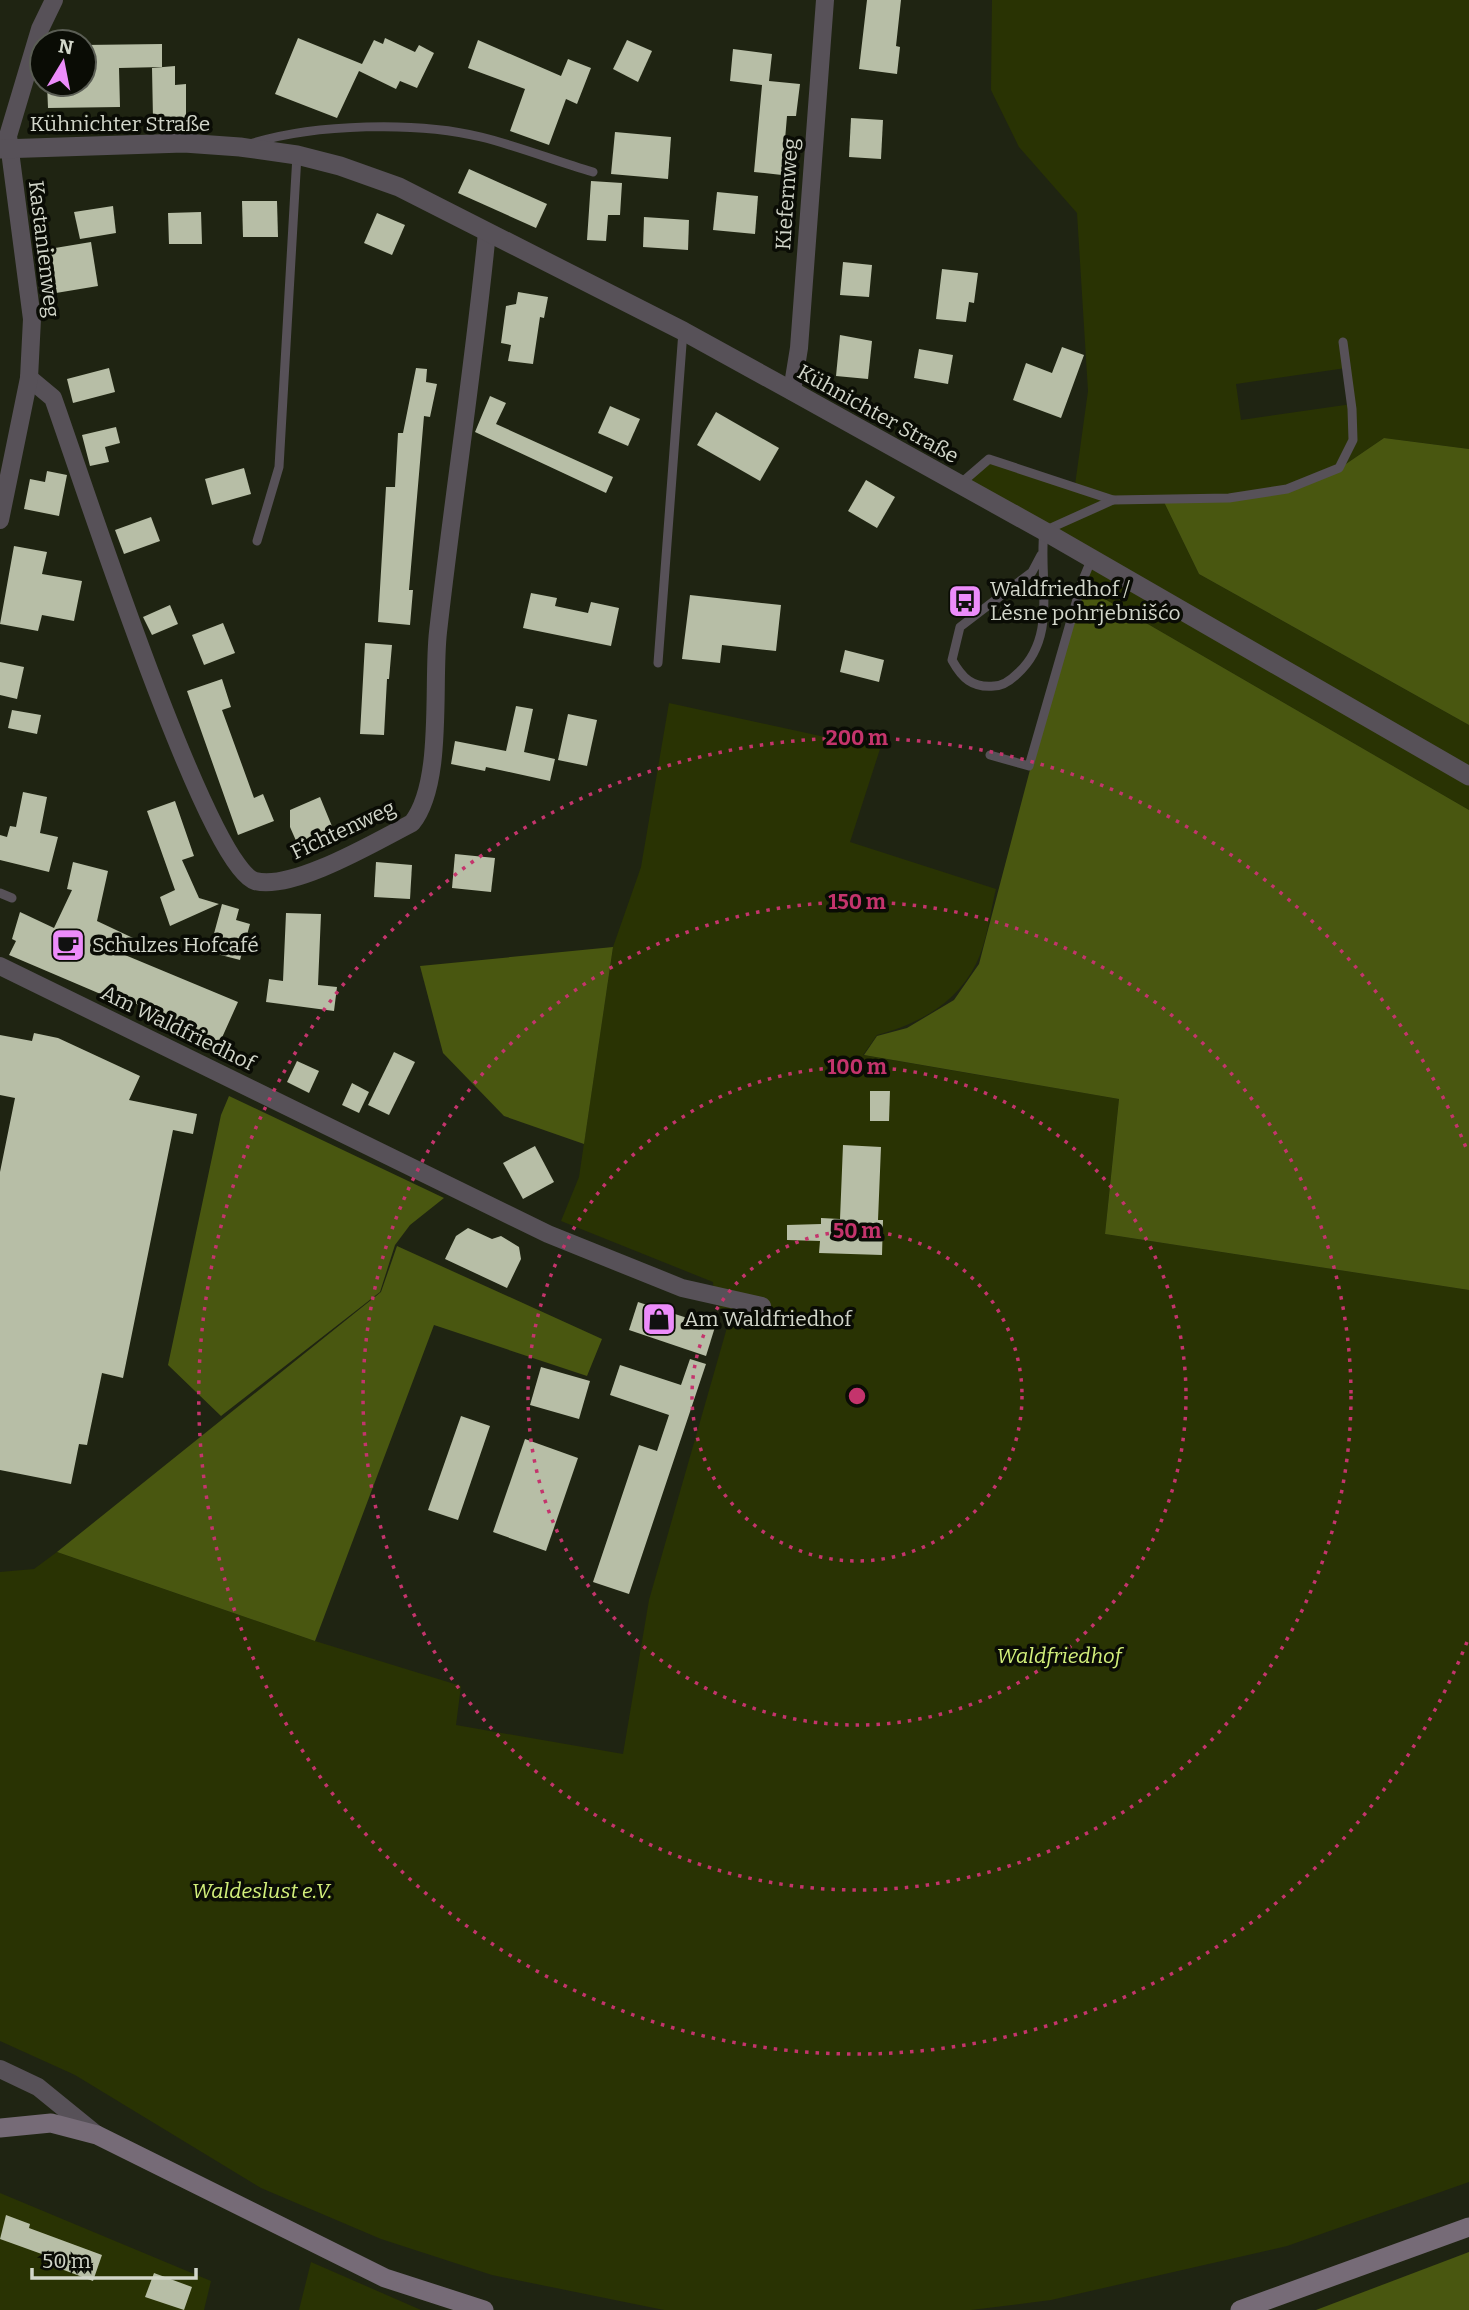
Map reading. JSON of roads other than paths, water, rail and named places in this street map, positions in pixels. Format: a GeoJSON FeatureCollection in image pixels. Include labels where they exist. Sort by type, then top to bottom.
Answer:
{"type":"FeatureCollection","features":[{"type":"Feature","properties":{"kind":"main road"},"geometry":{"type":"LineString","coordinates":[[0,2128],[51,2123],[97,2135],[385,2278],[484,2310]]}},
{"type":"Feature","properties":{"kind":"main road"},"geometry":{"type":"LineString","coordinates":[[1240,2310],[1469,2227]]}},
{"type":"Feature","properties":{"kind":"street","name":"Kastanienweg"},"geometry":{"type":"LineString","coordinates":[[0,520],[29,378],[32,319],[4,148],[40,29],[54,0]]}},
{"type":"Feature","properties":{"kind":"street","name":"Kiefernweg"},"geometry":{"type":"LineString","coordinates":[[792,391],[799,348],[825,0]]}},
{"type":"Feature","properties":{"kind":"street","name":"Kühnichter Straße"},"geometry":{"type":"LineString","coordinates":[[4,148],[184,143],[240,147],[297,155],[340,166],[399,187],[683,331],[792,391],[1092,558],[1469,776]]}},
{"type":"Feature","properties":{"kind":"street","name":"Fichtenweg"},"geometry":{"type":"LineString","coordinates":[[29,378],[54,398],[171,731],[224,844],[239,871],[253,880],[269,882],[298,878],[412,823],[424,809],[430,780],[438,635],[481,307],[487,232]]}},
{"type":"Feature","properties":{"kind":"street","name":"Am Waldfriedhof"},"geometry":{"type":"LineString","coordinates":[[0,966],[548,1234],[682,1288],[762,1306]]}},
{"type":"Feature","properties":{"kind":"street"},"geometry":{"type":"LineString","coordinates":[[0,2069],[38,2087],[97,2135]]}},
{"type":"Feature","properties":{"kind":"lane","name":"Kühnichter Straße"},"geometry":{"type":"LineString","coordinates":[[240,147],[286,133],[440,129],[482,137],[593,172]]}},
{"type":"Feature","properties":{"kind":"lane"},"geometry":{"type":"LineString","coordinates":[[257,541],[279,467],[297,155]]}},
{"type":"Feature","properties":{"kind":"lane"},"geometry":{"type":"LineString","coordinates":[[658,663],[683,331]]}},
{"type":"Feature","properties":{"kind":"lane"},"geometry":{"type":"LineString","coordinates":[[958,485],[989,459],[1113,500],[1229,498],[1287,489],[1339,468],[1353,440],[1352,409],[1343,342]]}},
{"type":"Feature","properties":{"kind":"lane"},"geometry":{"type":"LineString","coordinates":[[1041,555],[1032,572],[960,627],[952,660],[961,676],[975,686],[997,686],[1026,666],[1044,618],[1041,555],[1044,531],[1113,500]]}},
{"type":"Feature","properties":{"kind":"lane"},"geometry":{"type":"LineString","coordinates":[[990,755],[1029,766],[1082,582],[1092,558]]}},
{"type":"Feature","properties":{"kind":"lane"},"geometry":{"type":"LineString","coordinates":[[0,894],[12,898]]}},
{"type":"Feature","properties":{"kind":"place","name":"Waldfriedhof / Lěsne pohrjebnišćo"},"geometry":{"type":"Point","coordinates":[965,601]}},
{"type":"Feature","properties":{"kind":"place","name":"Schulzes Hofcafé"},"geometry":{"type":"Point","coordinates":[68,945]}},
{"type":"Feature","properties":{"kind":"place","name":"Am Waldfriedhof"},"geometry":{"type":"Point","coordinates":[659,1319]}},
{"type":"Feature","properties":{"kind":"park label","name":"Waldfriedhof"},"geometry":{"type":"Point","coordinates":[1059,1656]}},
{"type":"Feature","properties":{"kind":"park label","name":"Waldeslust e.V."},"geometry":{"type":"Point","coordinates":[262,1891]}}]}
